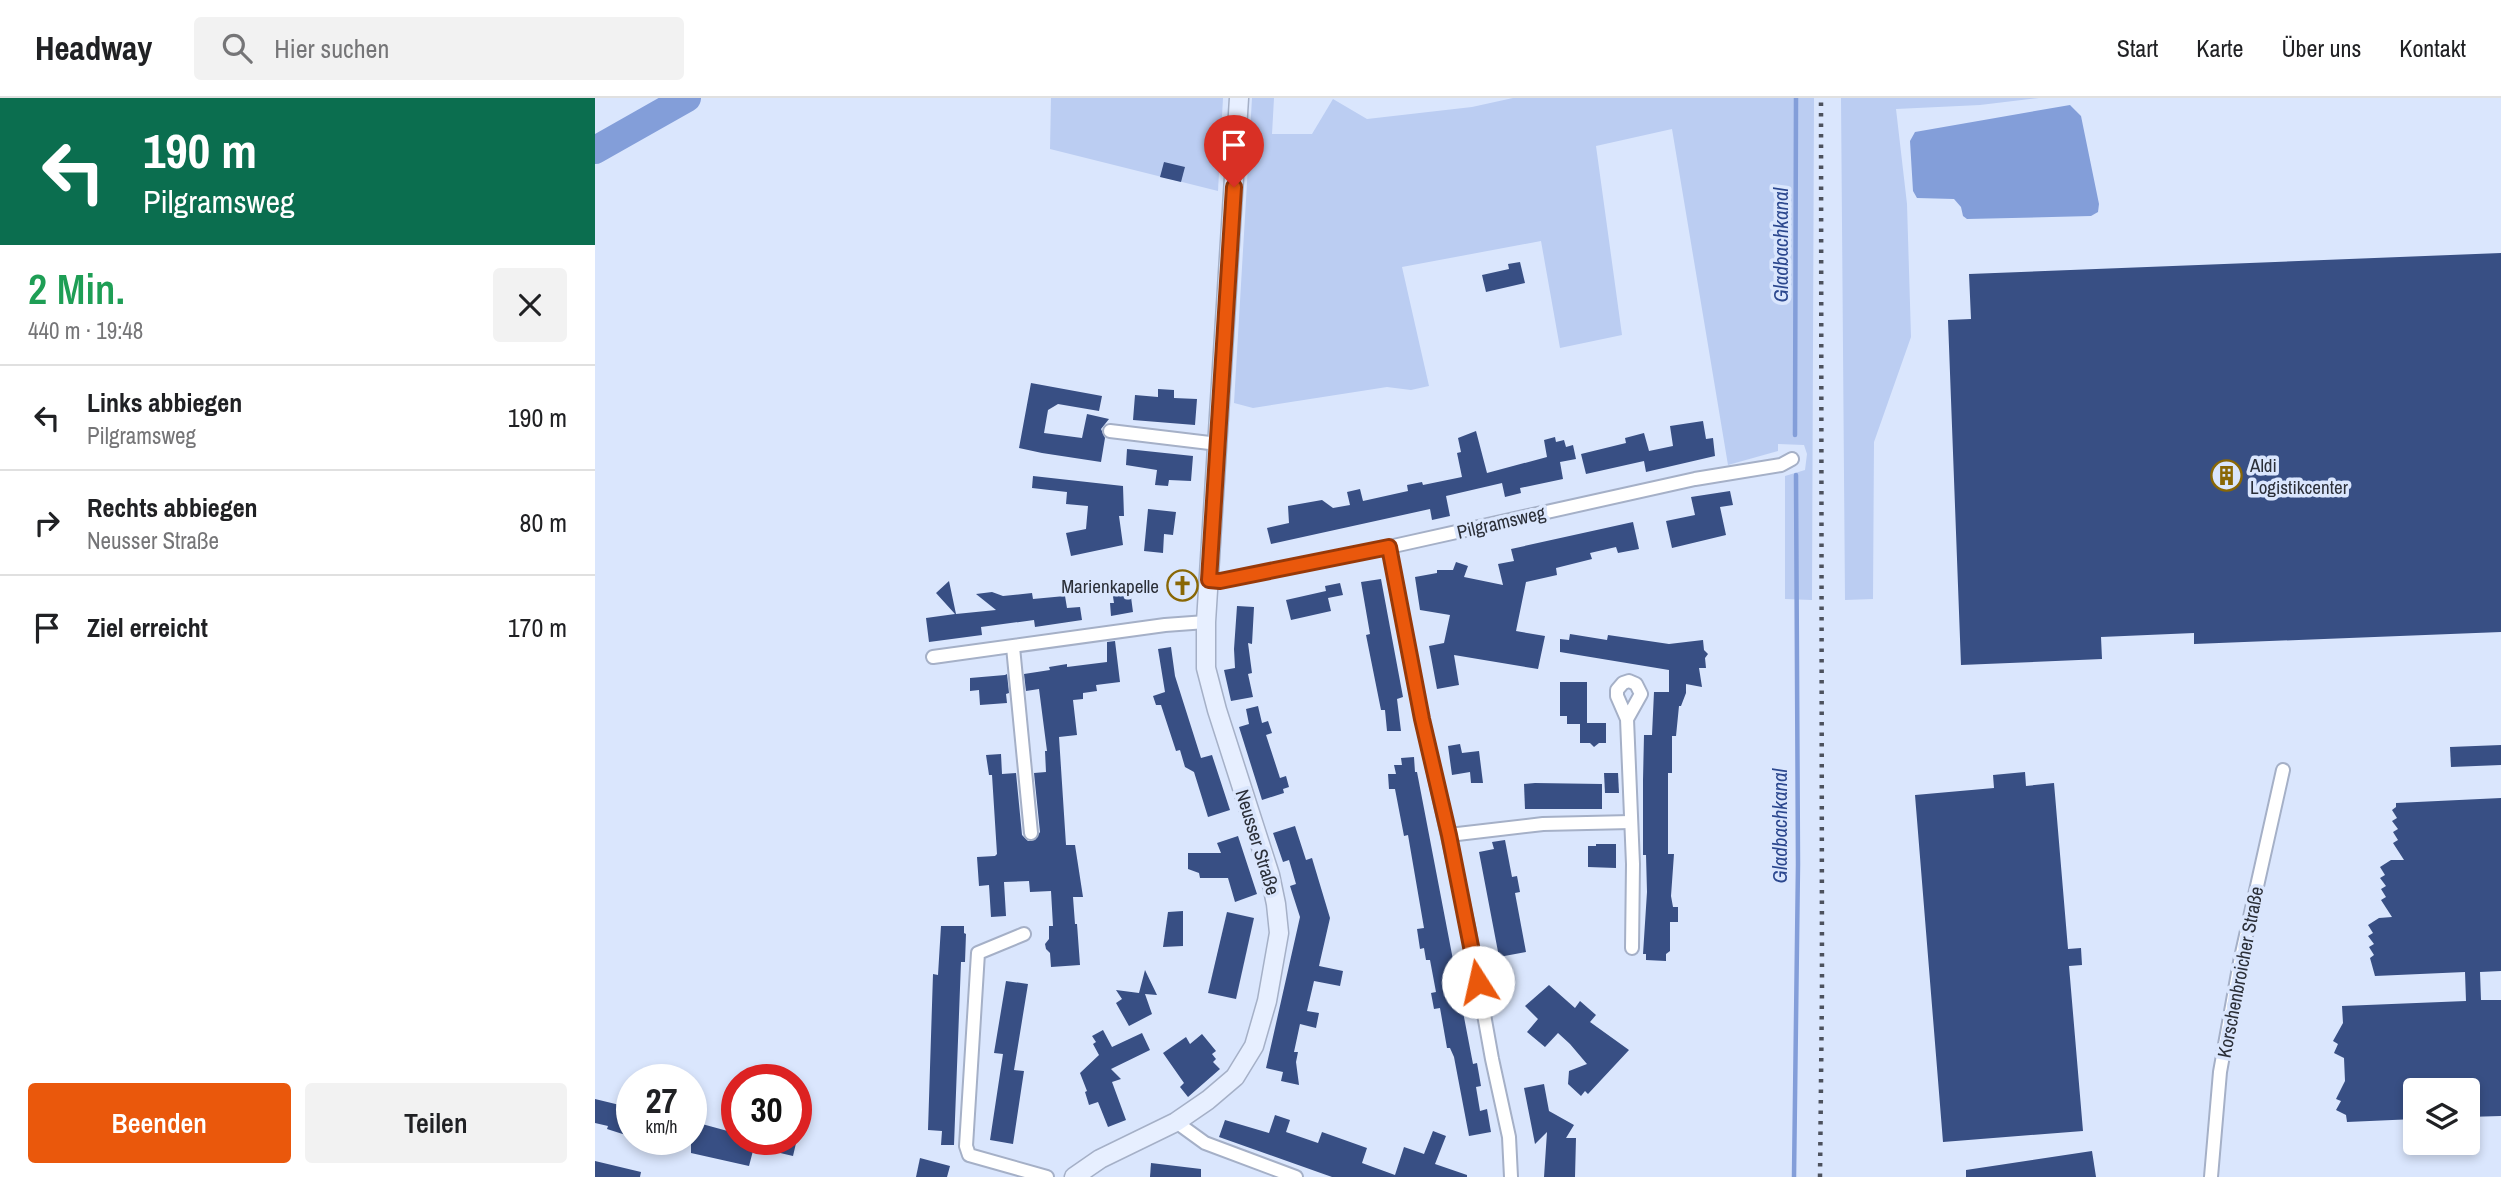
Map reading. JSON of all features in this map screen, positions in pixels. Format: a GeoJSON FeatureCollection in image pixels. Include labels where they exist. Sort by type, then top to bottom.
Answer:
{"type":"FeatureCollection","features":[{"type":"Feature","properties":{"kind":"street","name":"Neusser Straße"},"geometry":{"type":"LineString","coordinates":[[1074,1177],[1100,1159],[1176,1122],[1235,1077],[1254,1046],[1267,1001],[1279,933],[1270,875],[1206,668],[1206,622],[1240,98]]}},
{"type":"Feature","properties":{"kind":"street"},"geometry":{"type":"LineString","coordinates":[[1110,432],[1218,444]]}},
{"type":"Feature","properties":{"kind":"street","name":"Pilgramsweg"},"geometry":{"type":"LineString","coordinates":[[1209,580],[1220,581],[1389,547],[1695,479],[1781,465],[1792,460]]}},
{"type":"Feature","properties":{"kind":"street"},"geometry":{"type":"LineString","coordinates":[[1389,547],[1422,719],[1449,835],[1510,1137],[1511,1177]]}},
{"type":"Feature","properties":{"kind":"street"},"geometry":{"type":"LineString","coordinates":[[933,657],[1165,625],[1206,622]]}},
{"type":"Feature","properties":{"kind":"street"},"geometry":{"type":"LineString","coordinates":[[1013,647],[1031,833]]}},
{"type":"Feature","properties":{"kind":"street"},"geometry":{"type":"LineString","coordinates":[[1627,719],[1632,948]]}},
{"type":"Feature","properties":{"kind":"street","name":"Korschenbroicher Straße"},"geometry":{"type":"LineString","coordinates":[[2211,1177],[2220,1072],[2240,962],[2283,770]]}},
{"type":"Feature","properties":{"kind":"street"},"geometry":{"type":"LineString","coordinates":[[1449,835],[1543,824],[1631,822]]}},
{"type":"Feature","properties":{"kind":"street"},"geometry":{"type":"LineString","coordinates":[[1024,934],[978,953],[966,1146],[969,1155],[1047,1177]]}},
{"type":"Feature","properties":{"kind":"street"},"geometry":{"type":"LineString","coordinates":[[1176,1122],[1205,1143],[1296,1177]]}},
{"type":"Feature","properties":{"kind":"shaded area"},"geometry":{"type":"Polygon","coordinates":[[[1051,98],[1223,98],[1218,191],[1050,149],[1051,98]]]}},
{"type":"Feature","properties":{"kind":"shaded area"},"geometry":{"type":"Polygon","coordinates":[[[1252,98],[1274,98],[1272,134],[1312,134],[1333,99],[1367,119],[1472,107],[1513,98],[1814,98],[1812,600],[1785,599],[1785,476],[1805,470],[1807,454],[1804,445],[1778,444],[1778,451],[1728,465],[1672,129],[1596,146],[1622,335],[1560,348],[1541,241],[1402,267],[1429,386],[1411,390],[1387,387],[1253,408],[1234,403],[1252,98]]]}},
{"type":"Feature","properties":{"kind":"shaded area"},"geometry":{"type":"Polygon","coordinates":[[[1841,98],[2039,98],[1980,105],[1896,109],[1907,204],[1911,337],[1874,442],[1873,599],[1845,600],[1841,98]]]}},
{"type":"Feature","properties":{"kind":"shaded area"},"geometry":{"type":"Polygon","coordinates":[[[2070,105],[2081,116],[2099,204],[2098,212],[2091,216],[1967,219],[1954,199],[1917,198],[1913,191],[1910,141],[1915,132],[2070,105]]]}},
{"type":"Feature","properties":{"kind":"building"},"geometry":{"type":"Polygon","coordinates":[[[1164,162],[1185,167],[1181,182],[1160,177],[1164,162]]]}},
{"type":"Feature","properties":{"kind":"building","name":"Aldi Logistikcenter"},"geometry":{"type":"Polygon","coordinates":[[[2501,253],[2501,632],[2194,644],[2194,633],[2101,637],[2102,659],[1961,665],[1948,320],[1971,319],[1969,274],[2501,253]]]}},
{"type":"Feature","properties":{"kind":"building"},"geometry":{"type":"Polygon","coordinates":[[[1520,262],[1525,283],[1486,292],[1482,275],[1509,269],[1508,264],[1520,262]]]}},
{"type":"Feature","properties":{"kind":"building"},"geometry":{"type":"Polygon","coordinates":[[[1031,383],[1102,396],[1099,411],[1058,404],[1048,410],[1044,433],[1082,438],[1087,414],[1109,419],[1101,429],[1105,438],[1101,462],[1019,448],[1031,383]]]}},
{"type":"Feature","properties":{"kind":"building"},"geometry":{"type":"Polygon","coordinates":[[[1158,389],[1174,390],[1174,398],[1197,399],[1195,425],[1133,420],[1135,395],[1158,397],[1158,389]]]}},
{"type":"Feature","properties":{"kind":"building"},"geometry":{"type":"Polygon","coordinates":[[[1703,421],[1706,439],[1713,438],[1715,456],[1646,472],[1644,461],[1586,474],[1581,454],[1626,443],[1625,438],[1644,433],[1649,451],[1673,446],[1670,426],[1703,421]]]}},
{"type":"Feature","properties":{"kind":"building"},"geometry":{"type":"Polygon","coordinates":[[[1476,431],[1487,473],[1547,457],[1544,440],[1555,437],[1556,442],[1564,440],[1566,447],[1573,445],[1576,459],[1560,462],[1563,479],[1520,488],[1521,493],[1505,497],[1502,483],[1446,496],[1450,516],[1432,520],[1430,509],[1271,544],[1267,528],[1289,523],[1288,506],[1322,500],[1333,508],[1350,505],[1347,492],[1360,489],[1363,501],[1408,491],[1407,485],[1422,482],[1423,485],[1462,477],[1457,453],[1461,452],[1458,438],[1476,431]]]}},
{"type":"Feature","properties":{"kind":"building"},"geometry":{"type":"Polygon","coordinates":[[[1127,449],[1193,456],[1191,481],[1169,480],[1168,486],[1155,485],[1157,470],[1126,465],[1127,449]]]}},
{"type":"Feature","properties":{"kind":"building"},"geometry":{"type":"Polygon","coordinates":[[[1033,476],[1123,486],[1124,516],[1119,516],[1123,545],[1071,556],[1066,533],[1086,529],[1088,506],[1066,504],[1067,492],[1032,488],[1033,476]]]}},
{"type":"Feature","properties":{"kind":"building"},"geometry":{"type":"Polygon","coordinates":[[[1730,491],[1733,505],[1720,507],[1726,535],[1672,548],[1666,521],[1695,515],[1691,497],[1730,491]]]}},
{"type":"Feature","properties":{"kind":"building"},"geometry":{"type":"Polygon","coordinates":[[[1148,509],[1176,512],[1173,535],[1164,534],[1163,553],[1144,551],[1148,509]]]}},
{"type":"Feature","properties":{"kind":"building"},"geometry":{"type":"Polygon","coordinates":[[[1633,522],[1639,549],[1618,553],[1616,547],[1590,553],[1592,559],[1556,568],[1557,575],[1526,582],[1516,631],[1545,636],[1538,669],[1454,655],[1459,685],[1437,689],[1429,646],[1444,643],[1450,615],[1420,610],[1415,577],[1437,573],[1437,570],[1453,570],[1456,562],[1468,566],[1464,577],[1503,585],[1498,564],[1514,561],[1511,549],[1633,522]]]}},
{"type":"Feature","properties":{"kind":"building"},"geometry":{"type":"Polygon","coordinates":[[[1381,579],[1403,697],[1397,699],[1401,731],[1387,731],[1385,710],[1381,710],[1366,635],[1370,634],[1361,582],[1381,579]]]}},
{"type":"Feature","properties":{"kind":"building"},"geometry":{"type":"Polygon","coordinates":[[[949,581],[956,614],[996,610],[976,594],[992,592],[1003,596],[1032,593],[1033,599],[1065,596],[1067,608],[1080,607],[1082,620],[1035,627],[1034,620],[981,627],[982,635],[929,642],[926,618],[955,614],[936,593],[949,581]]]}},
{"type":"Feature","properties":{"kind":"building"},"geometry":{"type":"Polygon","coordinates":[[[1129,582],[1133,612],[1111,616],[1110,603],[1114,603],[1111,584],[1129,582]]]}},
{"type":"Feature","properties":{"kind":"building"},"geometry":{"type":"Polygon","coordinates":[[[1340,583],[1343,595],[1328,598],[1331,611],[1291,620],[1286,600],[1326,591],[1325,586],[1340,583]]]}},
{"type":"Feature","properties":{"kind":"building"},"geometry":{"type":"Polygon","coordinates":[[[1237,606],[1254,607],[1252,644],[1248,643],[1252,673],[1248,674],[1253,697],[1231,701],[1224,670],[1235,668],[1237,606]]]}},
{"type":"Feature","properties":{"kind":"building"},"geometry":{"type":"Polygon","coordinates":[[[1570,634],[1607,640],[1608,635],[1669,644],[1703,640],[1704,650],[1708,654],[1705,658],[1706,668],[1699,668],[1702,687],[1686,684],[1686,693],[1679,706],[1676,736],[1672,736],[1672,773],[1668,773],[1668,854],[1674,854],[1671,896],[1673,907],[1678,907],[1678,922],[1670,922],[1670,951],[1666,954],[1666,961],[1646,960],[1646,954],[1643,954],[1647,892],[1646,855],[1643,855],[1643,780],[1644,735],[1652,735],[1654,692],[1669,692],[1669,670],[1560,652],[1560,639],[1569,640],[1570,634]]]}},
{"type":"Feature","properties":{"kind":"building"},"geometry":{"type":"Polygon","coordinates":[[[1115,641],[1120,682],[1096,685],[1097,691],[1083,693],[1083,699],[1073,700],[1077,735],[1059,737],[1066,845],[1075,845],[1083,897],[1073,897],[1080,965],[1051,967],[1050,953],[1045,944],[1049,939],[1049,926],[1053,926],[1051,891],[1030,892],[1029,881],[1004,882],[1006,916],[991,917],[989,885],[979,886],[977,857],[997,854],[992,775],[989,775],[986,755],[1001,754],[1002,774],[1016,773],[1022,835],[1028,841],[1035,840],[1040,832],[1034,773],[1046,772],[1047,751],[1039,689],[1026,691],[1024,674],[1067,664],[1067,667],[1107,662],[1107,642],[1115,641]]]}},
{"type":"Feature","properties":{"kind":"building"},"geometry":{"type":"Polygon","coordinates":[[[1171,647],[1175,676],[1201,758],[1212,755],[1230,810],[1208,817],[1194,772],[1185,767],[1180,750],[1176,751],[1161,705],[1156,705],[1153,696],[1165,692],[1158,649],[1171,647]]]}},
{"type":"Feature","properties":{"kind":"building"},"geometry":{"type":"Polygon","coordinates":[[[1007,674],[1009,693],[1006,694],[1007,703],[980,705],[979,690],[970,691],[970,678],[1007,674]]]}},
{"type":"Feature","properties":{"kind":"building"},"geometry":{"type":"Polygon","coordinates":[[[1560,682],[1587,682],[1587,723],[1606,723],[1606,743],[1599,743],[1594,747],[1590,743],[1580,743],[1580,724],[1567,724],[1567,716],[1560,716],[1560,682]]]}},
{"type":"Feature","properties":{"kind":"building"},"geometry":{"type":"Polygon","coordinates":[[[1258,706],[1262,723],[1268,721],[1272,733],[1266,735],[1280,778],[1286,776],[1289,787],[1283,789],[1284,793],[1262,800],[1239,727],[1249,724],[1246,709],[1258,706]]]}},
{"type":"Feature","properties":{"kind":"building"},"geometry":{"type":"Polygon","coordinates":[[[1460,744],[1462,753],[1479,751],[1483,783],[1471,783],[1470,772],[1452,775],[1448,746],[1460,744]]]}},
{"type":"Feature","properties":{"kind":"building"},"geometry":{"type":"Polygon","coordinates":[[[2501,745],[2501,765],[2451,767],[2450,747],[2501,745]]]}},
{"type":"Feature","properties":{"kind":"building"},"geometry":{"type":"Polygon","coordinates":[[[1414,757],[1473,1064],[1477,1063],[1481,1086],[1476,1087],[1480,1111],[1487,1109],[1491,1132],[1469,1136],[1454,1057],[1450,1048],[1447,1048],[1440,1008],[1434,1009],[1431,993],[1436,992],[1430,960],[1426,960],[1424,948],[1420,949],[1417,929],[1424,928],[1408,835],[1404,836],[1395,789],[1389,789],[1388,774],[1396,774],[1394,765],[1402,765],[1401,758],[1414,757]]]}},
{"type":"Feature","properties":{"kind":"building"},"geometry":{"type":"Polygon","coordinates":[[[2025,772],[2026,786],[2054,783],[2068,949],[2081,948],[2082,965],[2069,966],[2083,1131],[1943,1142],[1915,795],[1994,788],[1993,775],[2025,772]]]}},
{"type":"Feature","properties":{"kind":"building"},"geometry":{"type":"Polygon","coordinates":[[[1604,773],[1618,773],[1619,793],[1605,793],[1604,773]]]}},
{"type":"Feature","properties":{"kind":"building"},"geometry":{"type":"Polygon","coordinates":[[[1524,784],[1602,784],[1602,809],[1525,809],[1524,784]]]}},
{"type":"Feature","properties":{"kind":"building"},"geometry":{"type":"Polygon","coordinates":[[[2501,798],[2501,971],[2480,972],[2481,1000],[2501,1000],[2501,1116],[2480,1117],[2480,1078],[2403,1078],[2403,1120],[2347,1122],[2346,1115],[2336,1110],[2341,1101],[2336,1099],[2345,1081],[2344,1058],[2334,1053],[2338,1044],[2333,1041],[2343,1023],[2342,1006],[2466,1001],[2465,972],[2375,976],[2370,958],[2374,955],[2369,947],[2374,944],[2368,936],[2373,933],[2368,925],[2379,918],[2392,917],[2381,900],[2386,897],[2381,889],[2386,886],[2380,878],[2385,875],[2380,867],[2391,860],[2404,860],[2393,843],[2398,840],[2393,832],[2398,829],[2392,821],[2397,818],[2392,810],[2396,803],[2501,798]]]}},
{"type":"Feature","properties":{"kind":"building"},"geometry":{"type":"Polygon","coordinates":[[[1295,826],[1306,860],[1312,858],[1330,918],[1319,966],[1343,971],[1340,986],[1314,981],[1307,1011],[1319,1013],[1316,1028],[1300,1024],[1294,1052],[1298,1052],[1296,1062],[1299,1085],[1281,1081],[1283,1072],[1266,1068],[1300,917],[1290,886],[1296,884],[1289,860],[1283,862],[1273,833],[1295,826]]]}},
{"type":"Feature","properties":{"kind":"building"},"geometry":{"type":"Polygon","coordinates":[[[1238,836],[1257,894],[1235,902],[1228,878],[1200,878],[1199,873],[1188,869],[1188,853],[1221,853],[1217,843],[1238,836]]]}},
{"type":"Feature","properties":{"kind":"building"},"geometry":{"type":"Polygon","coordinates":[[[1505,840],[1512,877],[1517,876],[1520,892],[1515,893],[1526,952],[1499,957],[1479,852],[1494,849],[1492,842],[1505,840]]]}},
{"type":"Feature","properties":{"kind":"building"},"geometry":{"type":"Polygon","coordinates":[[[1616,844],[1616,868],[1588,867],[1588,846],[1616,844]]]}},
{"type":"Feature","properties":{"kind":"building"},"geometry":{"type":"Polygon","coordinates":[[[1183,911],[1183,946],[1163,947],[1168,912],[1183,911]]]}},
{"type":"Feature","properties":{"kind":"building"},"geometry":{"type":"Polygon","coordinates":[[[1227,912],[1254,918],[1236,999],[1208,993],[1227,912]]]}},
{"type":"Feature","properties":{"kind":"building"},"geometry":{"type":"Polygon","coordinates":[[[941,926],[964,926],[966,934],[965,962],[961,962],[954,1145],[941,1145],[942,1131],[928,1130],[933,974],[938,975],[941,926]]]}},
{"type":"Feature","properties":{"kind":"building"},"geometry":{"type":"Polygon","coordinates":[[[1145,970],[1157,995],[1145,994],[1152,1014],[1129,1026],[1116,1003],[1122,999],[1116,990],[1139,993],[1145,970]]]}},
{"type":"Feature","properties":{"kind":"building"},"geometry":{"type":"Polygon","coordinates":[[[1006,981],[1028,984],[1014,1070],[1024,1071],[1013,1144],[990,1140],[1003,1054],[994,1053],[1006,981]]]}},
{"type":"Feature","properties":{"kind":"building"},"geometry":{"type":"Polygon","coordinates":[[[1549,985],[1575,1008],[1580,1001],[1596,1015],[1590,1022],[1629,1050],[1588,1094],[1585,1091],[1581,1096],[1568,1084],[1569,1071],[1587,1064],[1570,1044],[1558,1033],[1545,1047],[1527,1032],[1538,1019],[1525,1006],[1549,985]]]}},
{"type":"Feature","properties":{"kind":"building"},"geometry":{"type":"Polygon","coordinates":[[[1103,1030],[1112,1047],[1142,1033],[1150,1050],[1111,1069],[1121,1079],[1112,1082],[1126,1120],[1108,1127],[1098,1102],[1089,1105],[1080,1073],[1099,1055],[1092,1036],[1103,1030]]]}},
{"type":"Feature","properties":{"kind":"building"},"geometry":{"type":"Polygon","coordinates":[[[1202,1034],[1216,1051],[1212,1054],[1216,1059],[1213,1062],[1220,1069],[1188,1097],[1180,1087],[1184,1083],[1163,1053],[1186,1037],[1190,1044],[1202,1034]]]}},
{"type":"Feature","properties":{"kind":"building"},"geometry":{"type":"Polygon","coordinates":[[[1544,1084],[1549,1111],[1574,1125],[1566,1138],[1576,1138],[1575,1177],[1544,1177],[1547,1132],[1535,1144],[1524,1088],[1544,1084]]]}},
{"type":"Feature","properties":{"kind":"building"},"geometry":{"type":"Polygon","coordinates":[[[595,1099],[616,1104],[616,1132],[607,1129],[608,1126],[595,1123],[595,1099]]]}},
{"type":"Feature","properties":{"kind":"building"},"geometry":{"type":"Polygon","coordinates":[[[1275,1115],[1290,1120],[1286,1132],[1318,1143],[1322,1132],[1367,1148],[1362,1163],[1395,1175],[1404,1147],[1424,1154],[1433,1131],[1446,1136],[1435,1164],[1467,1177],[1332,1177],[1219,1137],[1225,1120],[1269,1133],[1275,1115]]]}},
{"type":"Feature","properties":{"kind":"building"},"geometry":{"type":"Polygon","coordinates":[[[707,1125],[721,1129],[721,1155],[752,1155],[749,1166],[700,1155],[707,1155],[707,1125]]]}},
{"type":"Feature","properties":{"kind":"building"},"geometry":{"type":"Polygon","coordinates":[[[2092,1151],[2096,1177],[1966,1177],[1966,1170],[2092,1151]]]}},
{"type":"Feature","properties":{"kind":"building"},"geometry":{"type":"Polygon","coordinates":[[[920,1158],[950,1166],[947,1177],[916,1177],[920,1158]]]}},
{"type":"Feature","properties":{"kind":"building"},"geometry":{"type":"Polygon","coordinates":[[[595,1161],[641,1172],[640,1177],[595,1177],[595,1161]]]}},
{"type":"Feature","properties":{"kind":"building"},"geometry":{"type":"Polygon","coordinates":[[[1151,1163],[1201,1169],[1201,1177],[1150,1177],[1151,1163]]]}},
{"type":"Feature","properties":{"kind":"waterway"},"geometry":{"type":"LineString","coordinates":[[595,150],[687,98]]}},
{"type":"Feature","properties":{"kind":"waterway","name":"Gladbachkanal"},"geometry":{"type":"LineString","coordinates":[[1795,435],[1796,98]]}},
{"type":"Feature","properties":{"kind":"waterway","name":"Gladbachkanal"},"geometry":{"type":"LineString","coordinates":[[1794,1177],[1798,864],[1796,475]]}},
{"type":"Feature","properties":{"kind":"railway"},"geometry":{"type":"LineString","coordinates":[[1820,1177],[1821,98]]}},
{"type":"Feature","properties":{"kind":"place","name":"Aldi Logistikcenter"},"geometry":{"type":"Point","coordinates":[2227,476]}},
{"type":"Feature","properties":{"kind":"place","name":"Marienkapelle"},"geometry":{"type":"Point","coordinates":[1182,586]}},
{"type":"Feature","properties":{"kind":"route"},"geometry":{"type":"LineString","coordinates":[[1234,187],[1209,580],[1220,581],[1389,547],[1422,719],[1449,835],[1478,982]]}}]}
